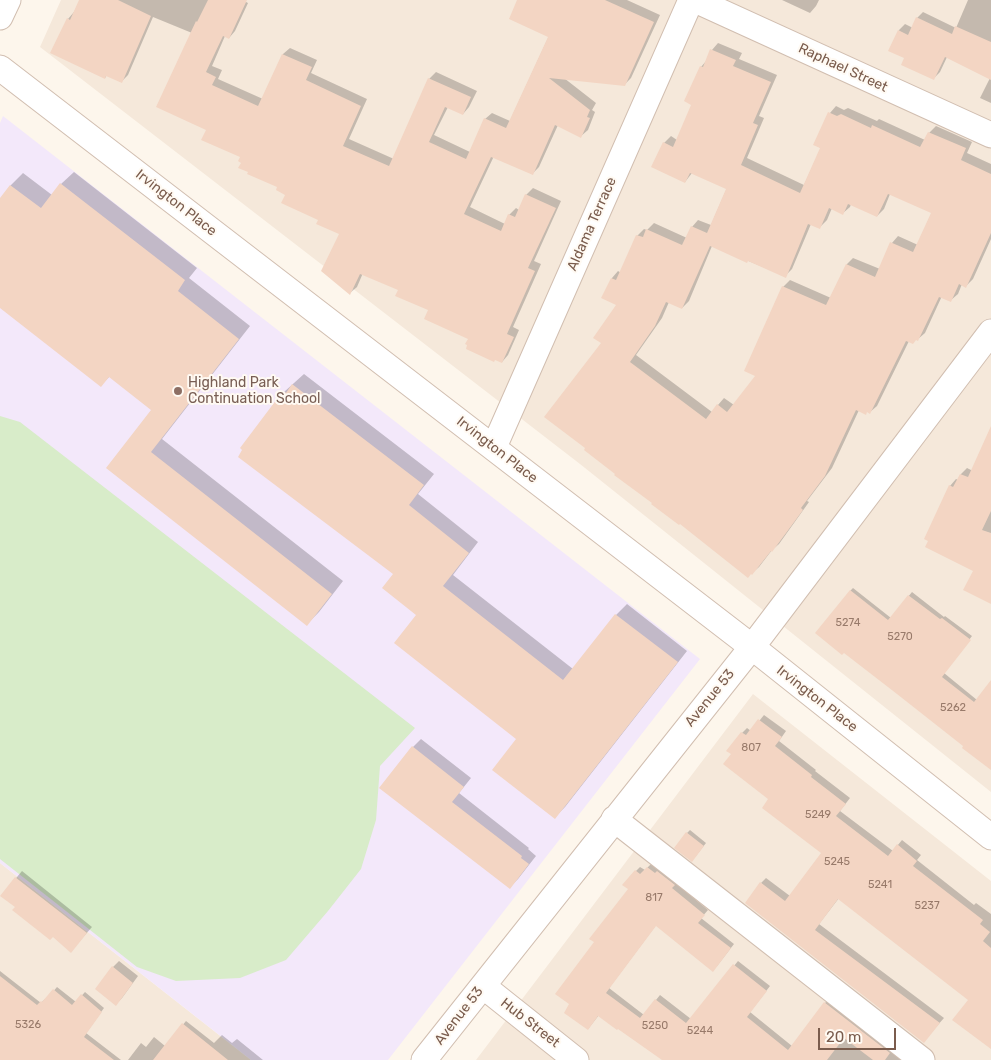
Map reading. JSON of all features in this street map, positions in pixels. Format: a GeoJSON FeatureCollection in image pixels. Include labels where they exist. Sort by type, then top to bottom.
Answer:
{"type":"FeatureCollection","features":[{"type":"Feature","properties":{"kind":"street"},"geometry":{"type":"LineString","coordinates":[[0,18],[8,0]]}},
{"type":"Feature","properties":{"kind":"street","name":"Raphael Street"},"geometry":{"type":"LineString","coordinates":[[693,0],[991,136]]}},
{"type":"Feature","properties":{"kind":"street","name":"Aldama Terrace"},"geometry":{"type":"LineString","coordinates":[[494,447],[693,0]]}},
{"type":"Feature","properties":{"kind":"street","name":"Irvington Place"},"geometry":{"type":"LineString","coordinates":[[0,68],[752,647],[991,837]]}},
{"type":"Feature","properties":{"kind":"street","name":"Avenue 53"},"geometry":{"type":"LineString","coordinates":[[424,1060],[752,647],[991,332]]}},
{"type":"Feature","properties":{"kind":"street"},"geometry":{"type":"LineString","coordinates":[[614,819],[922,1060]]}},
{"type":"Feature","properties":{"kind":"street","name":"Hub Street"},"geometry":{"type":"LineString","coordinates":[[483,986],[576,1060]]}},
{"type":"Feature","properties":{"kind":"shaded area"},"geometry":{"type":"Polygon","coordinates":[[[61,0],[991,0],[991,792],[580,464],[40,47],[61,0]]]}},
{"type":"Feature","properties":{"kind":"shaded area","name":"Highland Park Continuation School"},"geometry":{"type":"Polygon","coordinates":[[[3,116],[700,659],[388,1060],[251,1060],[0,863],[0,123],[3,116]]]}},
{"type":"Feature","properties":{"kind":"shaded area"},"geometry":{"type":"Polygon","coordinates":[[[753,694],[991,881],[991,1060],[476,1060],[753,694]]]}},
{"type":"Feature","properties":{"kind":"shaded area"},"geometry":{"type":"Polygon","coordinates":[[[0,863],[251,1060],[0,1060],[0,863]]]}},
{"type":"Feature","properties":{"kind":"green space"},"geometry":{"type":"Polygon","coordinates":[[[0,416],[20,422],[415,728],[380,766],[376,820],[361,869],[286,960],[240,978],[176,981],[137,967],[0,859],[0,416]]]}},
{"type":"Feature","properties":{"kind":"building"},"geometry":{"type":"Polygon","coordinates":[[[79,0],[118,0],[151,16],[122,83],[106,76],[105,79],[50,53],[67,18],[70,20],[79,0]]]}},
{"type":"Feature","properties":{"kind":"building"},"geometry":{"type":"Polygon","coordinates":[[[208,0],[247,0],[229,39],[223,36],[206,72],[216,77],[212,85],[258,106],[282,54],[312,67],[306,80],[361,106],[343,146],[389,166],[428,78],[471,97],[463,115],[445,107],[429,142],[466,159],[484,118],[506,128],[548,37],[509,19],[517,0],[605,0],[654,22],[625,86],[549,78],[590,110],[587,117],[590,118],[581,138],[555,125],[533,175],[491,157],[464,214],[501,231],[508,214],[515,217],[525,194],[556,208],[528,268],[535,271],[507,334],[514,337],[502,363],[495,360],[494,362],[466,349],[467,345],[465,344],[468,339],[424,319],[428,310],[395,296],[398,290],[360,274],[350,295],[321,271],[339,234],[316,224],[318,220],[281,203],[285,195],[276,190],[277,187],[238,168],[241,163],[238,161],[240,157],[201,140],[206,130],[156,107],[196,21],[208,0]]]}},
{"type":"Feature","properties":{"kind":"building"},"geometry":{"type":"Polygon","coordinates":[[[916,17],[952,34],[955,26],[991,42],[991,80],[945,57],[934,80],[901,65],[904,58],[888,51],[898,30],[908,35],[916,17]]]}},
{"type":"Feature","properties":{"kind":"building"},"geometry":{"type":"Polygon","coordinates":[[[710,49],[736,60],[733,66],[771,82],[753,123],[758,125],[741,165],[800,193],[820,148],[813,145],[828,112],[837,116],[841,114],[871,128],[872,125],[920,147],[928,132],[966,148],[961,160],[991,174],[991,233],[966,288],[959,284],[951,302],[939,297],[918,341],[916,340],[913,344],[906,341],[870,414],[867,412],[866,415],[856,410],[825,476],[772,552],[748,578],[614,475],[584,450],[585,448],[544,417],[601,343],[593,338],[616,305],[601,298],[611,278],[616,280],[636,235],[643,237],[646,229],[682,245],[691,226],[707,233],[726,189],[690,173],[685,183],[651,167],[663,142],[673,147],[691,105],[684,101],[700,66],[703,67],[710,49]],[[888,194],[877,217],[848,204],[843,215],[829,208],[820,229],[808,224],[786,278],[710,246],[682,309],[666,302],[655,326],[630,362],[706,419],[717,404],[727,412],[755,376],[744,371],[782,286],[826,305],[846,264],[875,277],[890,242],[913,252],[931,213],[888,194]]]}},
{"type":"Feature","properties":{"kind":"building"},"geometry":{"type":"Polygon","coordinates":[[[60,183],[185,280],[178,291],[239,339],[151,452],[332,594],[307,626],[106,468],[151,410],[109,377],[101,387],[0,308],[0,198],[10,185],[41,208],[60,183]]]}},
{"type":"Feature","properties":{"kind":"building"},"geometry":{"type":"Polygon","coordinates":[[[292,384],[424,485],[409,505],[469,553],[443,586],[563,680],[615,614],[678,662],[555,819],[492,770],[516,739],[394,643],[416,615],[382,588],[393,574],[238,457],[242,450],[240,448],[283,391],[286,393],[292,384]]]}},
{"type":"Feature","properties":{"kind":"building"},"geometry":{"type":"Polygon","coordinates":[[[991,426],[991,511],[982,530],[991,533],[991,604],[963,590],[973,571],[925,547],[928,541],[924,539],[949,485],[953,487],[960,474],[968,477],[991,426]]]}},
{"type":"Feature","properties":{"kind":"building"},"geometry":{"type":"Polygon","coordinates":[[[850,590],[888,620],[908,595],[971,640],[942,677],[974,702],[991,680],[991,770],[897,694],[844,653],[842,655],[815,633],[850,590]]]}},
{"type":"Feature","properties":{"kind":"building"},"geometry":{"type":"Polygon","coordinates":[[[758,719],[782,737],[775,746],[846,804],[836,816],[888,856],[897,844],[917,861],[913,866],[983,920],[980,924],[990,932],[983,941],[991,948],[991,1049],[952,1020],[968,1000],[838,899],[815,930],[940,1023],[924,1043],[745,903],[760,882],[785,901],[821,853],[762,808],[768,799],[723,764],[731,754],[726,751],[741,732],[746,735],[758,719]]]}},
{"type":"Feature","properties":{"kind":"building"},"geometry":{"type":"Polygon","coordinates":[[[412,746],[464,787],[452,802],[522,856],[521,858],[529,864],[510,889],[379,788],[412,746]]]}},
{"type":"Feature","properties":{"kind":"building"},"geometry":{"type":"Polygon","coordinates":[[[686,832],[704,846],[692,862],[674,848],[686,832]]]}},
{"type":"Feature","properties":{"kind":"building"},"geometry":{"type":"Polygon","coordinates":[[[647,867],[655,873],[657,871],[675,885],[672,888],[705,915],[698,923],[731,948],[713,972],[656,926],[606,993],[640,1018],[655,999],[686,1023],[733,964],[767,991],[747,1017],[788,1050],[824,1002],[890,1053],[885,1060],[873,1060],[844,1038],[827,1060],[662,1060],[598,1016],[588,1030],[564,1013],[569,1004],[555,994],[594,942],[589,939],[628,889],[622,885],[635,870],[640,874],[647,867]]]}},
{"type":"Feature","properties":{"kind":"building"},"geometry":{"type":"Polygon","coordinates":[[[15,877],[87,933],[71,953],[53,937],[50,940],[12,910],[15,907],[0,896],[15,877]]]}},
{"type":"Feature","properties":{"kind":"building"},"geometry":{"type":"Polygon","coordinates":[[[112,966],[133,983],[116,1006],[95,989],[112,966]]]}},
{"type":"Feature","properties":{"kind":"building"},"geometry":{"type":"Polygon","coordinates":[[[0,976],[37,1005],[53,989],[72,1005],[81,994],[102,1012],[84,1037],[114,1060],[0,1060],[0,976]]]}},
{"type":"Feature","properties":{"kind":"building"},"geometry":{"type":"Polygon","coordinates":[[[182,1023],[228,1060],[153,1060],[182,1023]]]}},
{"type":"Feature","properties":{"kind":"place","name":"Highland Park Continuation School"},"geometry":{"type":"Point","coordinates":[178,391]}}]}
